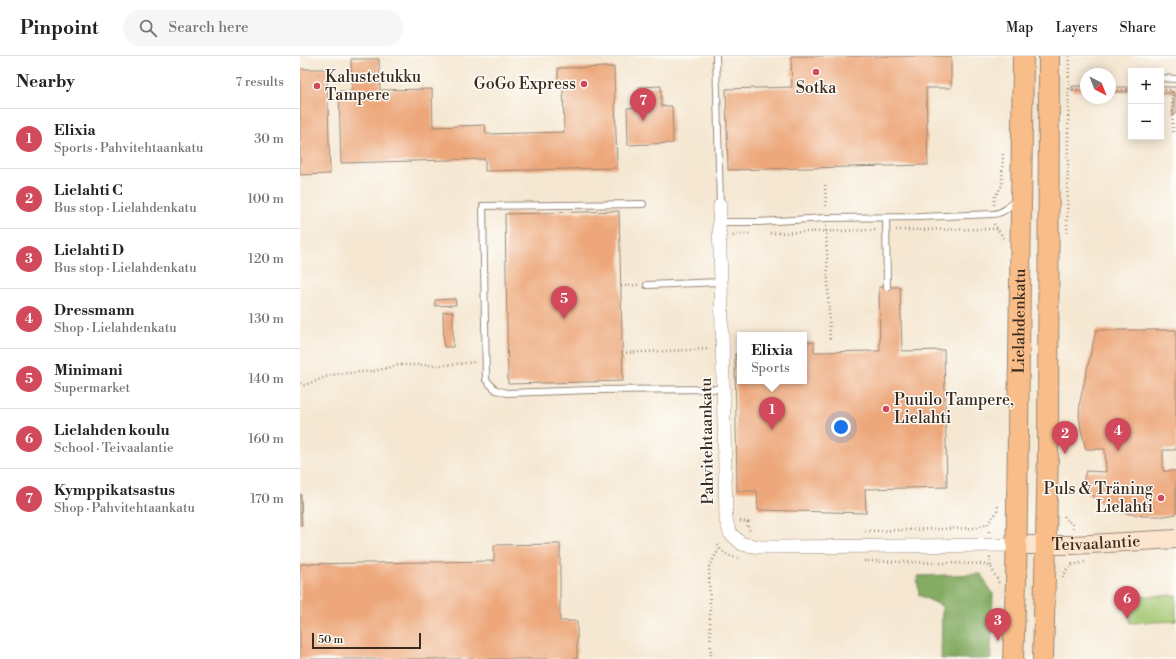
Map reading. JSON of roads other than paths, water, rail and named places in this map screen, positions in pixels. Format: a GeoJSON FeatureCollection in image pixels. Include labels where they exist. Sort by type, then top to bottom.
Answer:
{"type":"FeatureCollection","features":[{"type":"Feature","properties":{"kind":"main road","name":"Lielahdenkatu"},"geometry":{"type":"LineString","coordinates":[[1012,659],[1017,545],[1023,56]]}},
{"type":"Feature","properties":{"kind":"main road","name":"Lielahdenkatu"},"geometry":{"type":"LineString","coordinates":[[1043,659],[1048,446],[1049,56]]}},
{"type":"Feature","properties":{"kind":"main road","name":"Teivaalantie"},"geometry":{"type":"LineString","coordinates":[[1017,545],[1073,545],[1176,540]]}},
{"type":"Feature","properties":{"kind":"street","name":"Pahvitehtaankatu"},"geometry":{"type":"LineString","coordinates":[[720,205],[719,222],[726,520],[730,533],[742,544],[760,547],[1017,545]]}},
{"type":"Feature","properties":{"kind":"lane","name":"Pahvitehtaankatu"},"geometry":{"type":"LineString","coordinates":[[716,56],[720,205]]}},
{"type":"Feature","properties":{"kind":"lane"},"geometry":{"type":"LineString","coordinates":[[1164,78],[1176,79]]}},
{"type":"Feature","properties":{"kind":"lane"},"geometry":{"type":"LineString","coordinates":[[719,222],[993,214],[1000,213],[1008,209],[1016,199],[1022,182]]}},
{"type":"Feature","properties":{"kind":"lane"},"geometry":{"type":"LineString","coordinates":[[643,204],[483,206],[486,380],[496,390],[507,393],[592,390],[723,389]]}},
{"type":"Feature","properties":{"kind":"lane"},"geometry":{"type":"LineString","coordinates":[[886,218],[886,287]]}},
{"type":"Feature","properties":{"kind":"lane"},"geometry":{"type":"LineString","coordinates":[[647,285],[721,282]]}},
{"type":"Feature","properties":{"kind":"place","name":"Sotka"},"geometry":{"type":"Point","coordinates":[816,72]}},
{"type":"Feature","properties":{"kind":"place","name":"GoGo Express"},"geometry":{"type":"Point","coordinates":[584,84]}},
{"type":"Feature","properties":{"kind":"place","name":"Kalustetukku Tampere"},"geometry":{"type":"Point","coordinates":[317,86]}},
{"type":"Feature","properties":{"kind":"place","name":"Kymppikatsastus"},"geometry":{"type":"Point","coordinates":[643,121]}},
{"type":"Feature","properties":{"kind":"place","name":"Minimani"},"geometry":{"type":"Point","coordinates":[564,319]}},
{"type":"Feature","properties":{"kind":"place","name":"Puuilo Tampere, Lielahti"},"geometry":{"type":"Point","coordinates":[886,409]}},
{"type":"Feature","properties":{"kind":"place","name":"Elixia"},"geometry":{"type":"Point","coordinates":[772,430]}},
{"type":"Feature","properties":{"kind":"place","name":"Dressmann"},"geometry":{"type":"Point","coordinates":[1118,451]}},
{"type":"Feature","properties":{"kind":"place","name":"Lielahti C"},"geometry":{"type":"Point","coordinates":[1065,454]}},
{"type":"Feature","properties":{"kind":"place","name":"Puls & Träning Lielahti"},"geometry":{"type":"Point","coordinates":[1161,498]}},
{"type":"Feature","properties":{"kind":"place","name":"Lielahden koulu"},"geometry":{"type":"Point","coordinates":[1127,619]}},
{"type":"Feature","properties":{"kind":"place","name":"Lielahti D"},"geometry":{"type":"Point","coordinates":[998,641]}}]}
